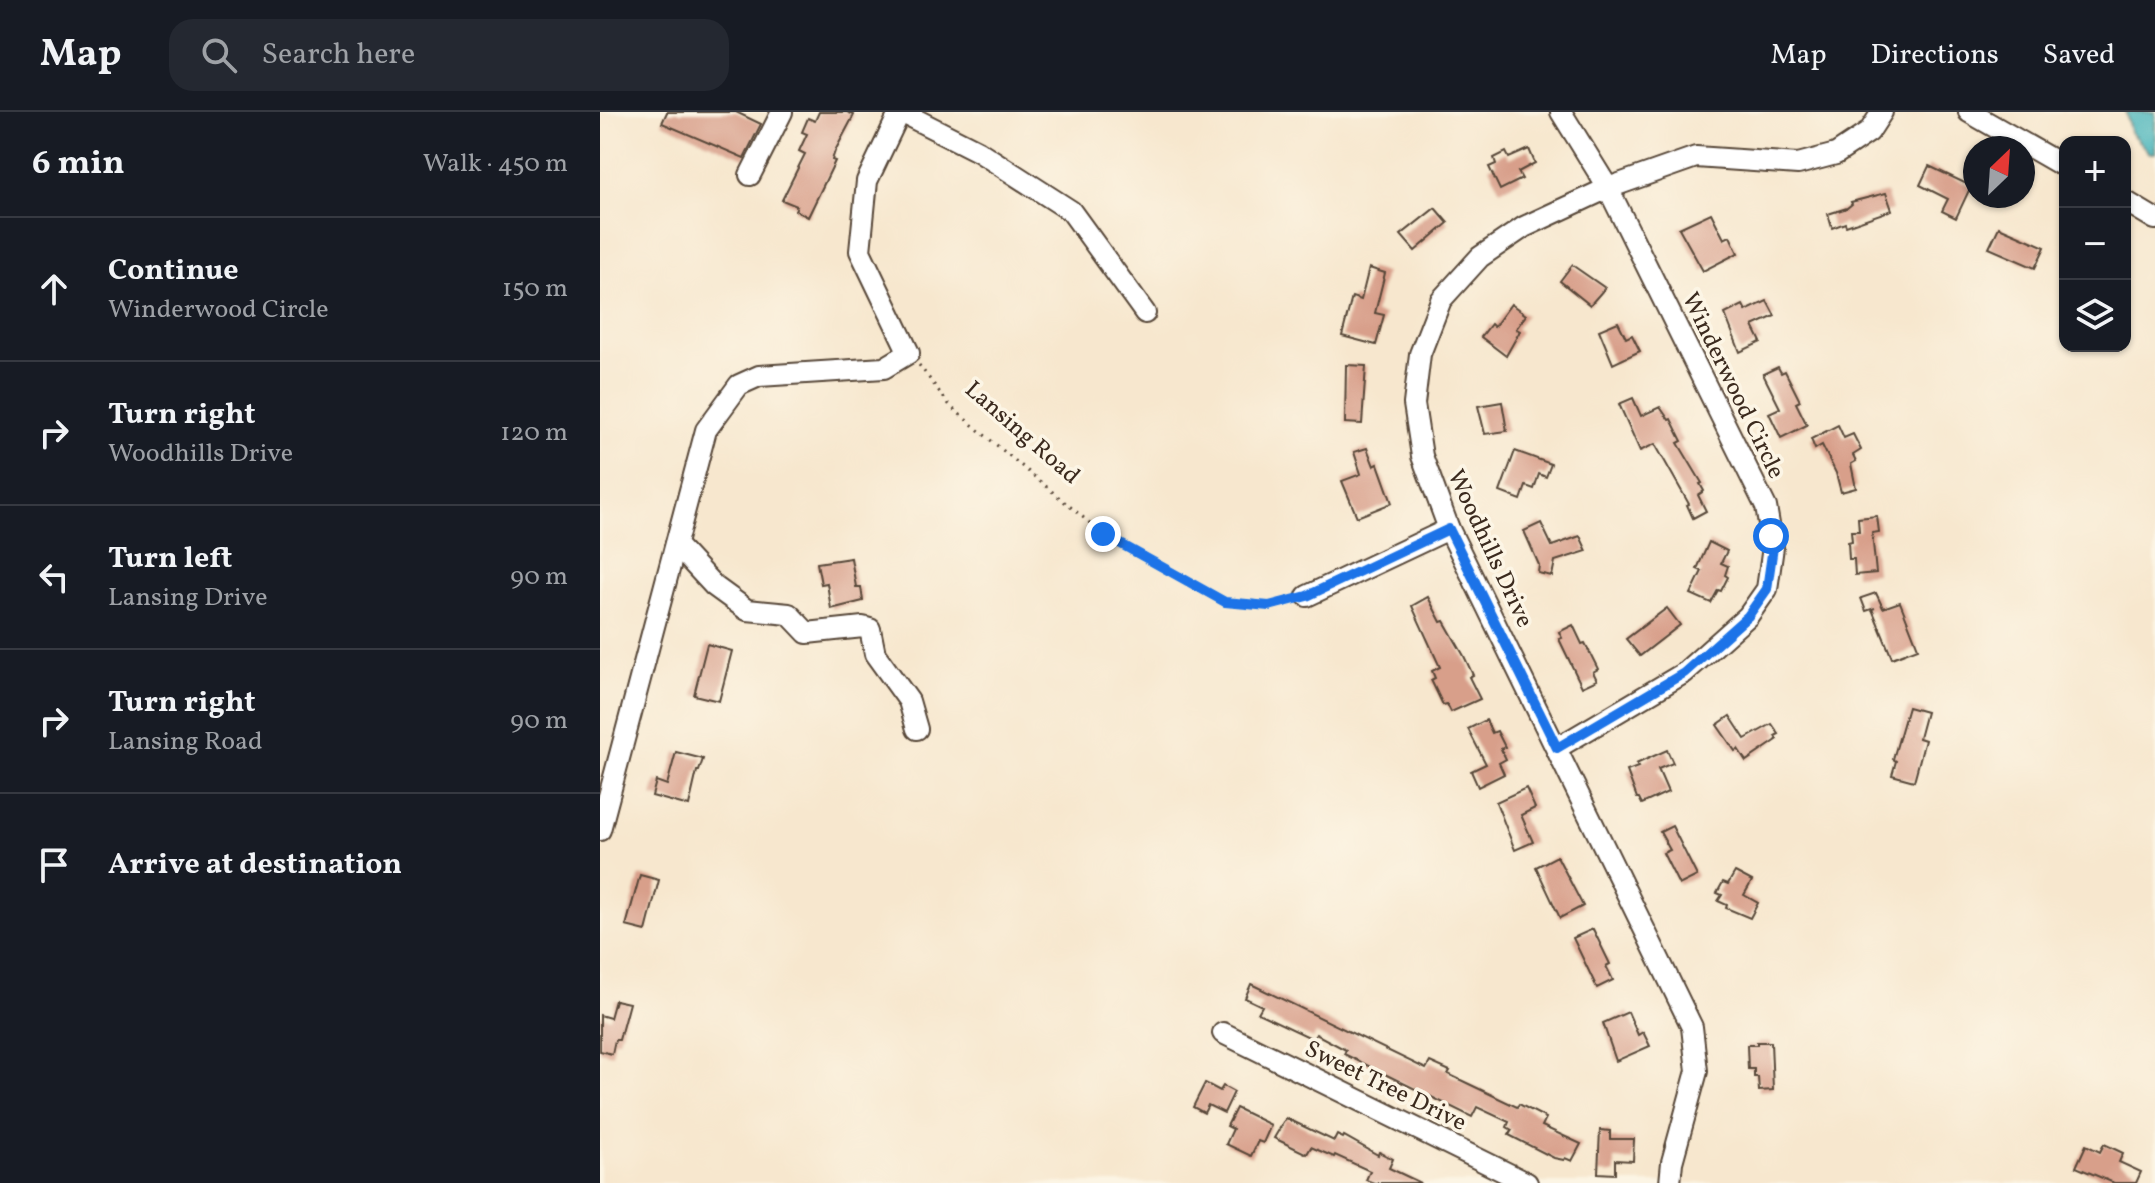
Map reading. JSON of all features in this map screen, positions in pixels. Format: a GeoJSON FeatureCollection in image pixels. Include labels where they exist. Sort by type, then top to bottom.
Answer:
{"type":"FeatureCollection","features":[{"type":"Feature","properties":{"kind":"street","name":"Winderwood Circle"},"geometry":{"type":"LineString","coordinates":[[1557,748],[1684,673],[1748,616],[1767,589],[1773,547],[1766,507],[1608,188],[1561,112]]}},
{"type":"Feature","properties":{"kind":"street","name":"Woodhills Drive"},"geometry":{"type":"LineString","coordinates":[[1670,1183],[1672,1162],[1697,1071],[1692,1027],[1449,529],[1422,456],[1414,404],[1420,354],[1441,300],[1480,257],[1524,227],[1608,188],[1696,157],[1798,164],[1836,154],[1869,132],[1882,112]]}},
{"type":"Feature","properties":{"kind":"street"},"geometry":{"type":"LineString","coordinates":[[1969,112],[2059,164]]}},
{"type":"Feature","properties":{"kind":"street"},"geometry":{"type":"LineString","coordinates":[[750,175],[779,113]]}},
{"type":"Feature","properties":{"kind":"street"},"geometry":{"type":"LineString","coordinates":[[600,830],[706,430],[739,385],[759,376],[884,368],[909,353],[860,251],[867,181],[910,114],[978,151],[1071,211],[1145,313]]}},
{"type":"Feature","properties":{"kind":"street"},"geometry":{"type":"LineString","coordinates":[[2131,205],[2155,219]]}},
{"type":"Feature","properties":{"kind":"street"},"geometry":{"type":"LineString","coordinates":[[1307,596],[1449,529]]}},
{"type":"Feature","properties":{"kind":"street"},"geometry":{"type":"LineString","coordinates":[[676,545],[714,586],[747,610],[789,614],[807,633],[863,627],[870,629],[875,654],[909,701],[917,729]]}},
{"type":"Feature","properties":{"kind":"street","name":"Sweet Tree Drive"},"geometry":{"type":"LineString","coordinates":[[1223,1033],[1527,1183]]}},
{"type":"Feature","properties":{"kind":"path","name":"Lansing Road"},"geometry":{"type":"LineString","coordinates":[[909,353],[951,407],[1103,534],[1225,602],[1269,606],[1307,596]]}},
{"type":"Feature","properties":{"kind":"water"},"geometry":{"type":"Polygon","coordinates":[[[2126,112],[2155,112],[2155,153],[2150,153],[2130,132],[2126,112]]]}},
{"type":"Feature","properties":{"kind":"building"},"geometry":{"type":"Polygon","coordinates":[[[667,112],[736,112],[761,124],[744,158],[662,123],[667,112]]]}},
{"type":"Feature","properties":{"kind":"building"},"geometry":{"type":"Polygon","coordinates":[[[819,112],[854,115],[835,151],[832,160],[835,161],[808,217],[795,210],[797,206],[782,200],[805,154],[799,151],[807,134],[802,132],[808,118],[815,121],[819,112]]]}},
{"type":"Feature","properties":{"kind":"building"},"geometry":{"type":"Polygon","coordinates":[[[1529,149],[1535,163],[1518,172],[1522,179],[1500,190],[1489,167],[1496,164],[1494,158],[1506,152],[1509,158],[1529,149]]]}},
{"type":"Feature","properties":{"kind":"building"},"geometry":{"type":"Polygon","coordinates":[[[1929,166],[1963,182],[1963,203],[1956,218],[1942,211],[1948,199],[1920,185],[1929,166]]]}},
{"type":"Feature","properties":{"kind":"building"},"geometry":{"type":"Polygon","coordinates":[[[1886,193],[1892,210],[1832,228],[1828,214],[1847,208],[1851,202],[1886,193]]]}},
{"type":"Feature","properties":{"kind":"building"},"geometry":{"type":"Polygon","coordinates":[[[1435,208],[1448,223],[1415,251],[1401,235],[1435,208]]]}},
{"type":"Feature","properties":{"kind":"building"},"geometry":{"type":"Polygon","coordinates":[[[1711,213],[1724,239],[1730,236],[1738,253],[1703,271],[1679,228],[1711,213]]]}},
{"type":"Feature","properties":{"kind":"building"},"geometry":{"type":"Polygon","coordinates":[[[1999,227],[2045,247],[2035,268],[1989,248],[1999,227]]]}},
{"type":"Feature","properties":{"kind":"building"},"geometry":{"type":"Polygon","coordinates":[[[1572,265],[1605,288],[1590,305],[1560,281],[1572,265]]]}},
{"type":"Feature","properties":{"kind":"building"},"geometry":{"type":"Polygon","coordinates":[[[1369,268],[1385,273],[1375,313],[1384,315],[1376,345],[1342,336],[1352,297],[1361,300],[1369,268]]]}},
{"type":"Feature","properties":{"kind":"building"},"geometry":{"type":"Polygon","coordinates":[[[1767,301],[1775,316],[1753,326],[1761,342],[1740,352],[1725,314],[1743,305],[1746,311],[1767,301]]]}},
{"type":"Feature","properties":{"kind":"building"},"geometry":{"type":"Polygon","coordinates":[[[1511,304],[1526,315],[1516,329],[1520,331],[1506,356],[1481,337],[1491,324],[1494,327],[1511,304]]]}},
{"type":"Feature","properties":{"kind":"building"},"geometry":{"type":"Polygon","coordinates":[[[1618,322],[1626,338],[1632,335],[1640,351],[1613,364],[1599,330],[1618,322]]]}},
{"type":"Feature","properties":{"kind":"building"},"geometry":{"type":"Polygon","coordinates":[[[1346,365],[1366,366],[1362,424],[1345,423],[1346,365]]]}},
{"type":"Feature","properties":{"kind":"building"},"geometry":{"type":"Polygon","coordinates":[[[1778,367],[1781,373],[1785,371],[1800,401],[1796,403],[1807,425],[1781,438],[1769,413],[1780,408],[1763,374],[1778,367]]]}},
{"type":"Feature","properties":{"kind":"building"},"geometry":{"type":"Polygon","coordinates":[[[1633,398],[1641,416],[1660,407],[1671,419],[1682,441],[1678,443],[1702,483],[1704,491],[1698,495],[1706,511],[1693,518],[1689,504],[1655,444],[1640,451],[1619,404],[1633,398]]]}},
{"type":"Feature","properties":{"kind":"building"},"geometry":{"type":"Polygon","coordinates":[[[1502,402],[1507,431],[1485,434],[1478,406],[1502,402]]]}},
{"type":"Feature","properties":{"kind":"building"},"geometry":{"type":"Polygon","coordinates":[[[1838,425],[1844,438],[1853,434],[1861,450],[1853,455],[1856,461],[1851,464],[1856,488],[1841,492],[1836,473],[1822,445],[1815,449],[1811,439],[1838,425]]]}},
{"type":"Feature","properties":{"kind":"building"},"geometry":{"type":"Polygon","coordinates":[[[1367,448],[1374,466],[1378,464],[1392,503],[1357,517],[1342,481],[1361,474],[1354,452],[1367,448]]]}},
{"type":"Feature","properties":{"kind":"building"},"geometry":{"type":"Polygon","coordinates":[[[1515,451],[1551,464],[1546,477],[1539,474],[1534,489],[1526,486],[1521,500],[1500,492],[1515,451]]]}},
{"type":"Feature","properties":{"kind":"building"},"geometry":{"type":"Polygon","coordinates":[[[1877,516],[1879,532],[1872,533],[1876,573],[1855,575],[1854,559],[1849,559],[1851,531],[1859,531],[1858,518],[1877,516]]]}},
{"type":"Feature","properties":{"kind":"building"},"geometry":{"type":"Polygon","coordinates":[[[1541,523],[1552,546],[1580,536],[1587,551],[1555,561],[1552,576],[1538,573],[1539,565],[1524,531],[1541,523]]]}},
{"type":"Feature","properties":{"kind":"building"},"geometry":{"type":"Polygon","coordinates":[[[1709,542],[1727,551],[1721,563],[1728,566],[1725,575],[1728,577],[1711,603],[1691,594],[1702,571],[1697,569],[1709,542]]]}},
{"type":"Feature","properties":{"kind":"building"},"geometry":{"type":"Polygon","coordinates":[[[851,558],[856,587],[861,587],[863,601],[831,609],[827,583],[821,584],[817,563],[851,558]]]}},
{"type":"Feature","properties":{"kind":"building"},"geometry":{"type":"Polygon","coordinates":[[[1876,593],[1883,608],[1900,602],[1918,648],[1892,658],[1872,609],[1866,611],[1861,598],[1876,593]]]}},
{"type":"Feature","properties":{"kind":"building"},"geometry":{"type":"Polygon","coordinates":[[[1428,597],[1464,656],[1473,675],[1469,677],[1480,699],[1451,712],[1447,704],[1443,705],[1431,680],[1435,678],[1432,671],[1440,667],[1412,606],[1428,597]]]}},
{"type":"Feature","properties":{"kind":"building"},"geometry":{"type":"Polygon","coordinates":[[[1667,608],[1680,625],[1640,656],[1626,639],[1667,608]]]}},
{"type":"Feature","properties":{"kind":"building"},"geometry":{"type":"Polygon","coordinates":[[[1573,625],[1598,669],[1593,672],[1597,680],[1582,687],[1559,639],[1562,638],[1559,632],[1573,625]]]}},
{"type":"Feature","properties":{"kind":"building"},"geometry":{"type":"Polygon","coordinates":[[[707,644],[732,651],[719,701],[694,695],[707,644]]]}},
{"type":"Feature","properties":{"kind":"building"},"geometry":{"type":"Polygon","coordinates":[[[1908,707],[1926,712],[1919,738],[1925,740],[1914,781],[1892,775],[1896,761],[1893,759],[1908,707]]]}},
{"type":"Feature","properties":{"kind":"building"},"geometry":{"type":"Polygon","coordinates":[[[1730,716],[1745,739],[1772,724],[1779,734],[1775,736],[1777,740],[1746,761],[1717,725],[1730,716]]]}},
{"type":"Feature","properties":{"kind":"building"},"geometry":{"type":"Polygon","coordinates":[[[1486,720],[1492,733],[1497,731],[1505,747],[1501,749],[1506,759],[1499,763],[1504,774],[1478,787],[1471,771],[1486,764],[1468,729],[1486,720]]]}},
{"type":"Feature","properties":{"kind":"building"},"geometry":{"type":"Polygon","coordinates":[[[1667,750],[1673,763],[1658,769],[1668,792],[1642,804],[1627,771],[1667,750]]]}},
{"type":"Feature","properties":{"kind":"building"},"geometry":{"type":"Polygon","coordinates":[[[676,752],[703,759],[689,806],[652,796],[656,781],[667,785],[676,752]]]}},
{"type":"Feature","properties":{"kind":"building"},"geometry":{"type":"Polygon","coordinates":[[[1526,788],[1535,808],[1521,815],[1533,842],[1515,850],[1496,802],[1526,788]]]}},
{"type":"Feature","properties":{"kind":"building"},"geometry":{"type":"Polygon","coordinates":[[[1672,826],[1697,876],[1679,885],[1663,853],[1670,850],[1660,832],[1672,826]]]}},
{"type":"Feature","properties":{"kind":"building"},"geometry":{"type":"Polygon","coordinates":[[[1557,856],[1583,906],[1560,918],[1536,867],[1557,856]]]}},
{"type":"Feature","properties":{"kind":"building"},"geometry":{"type":"Polygon","coordinates":[[[1735,872],[1752,881],[1744,895],[1758,903],[1750,918],[1726,908],[1727,905],[1718,901],[1722,895],[1717,893],[1723,882],[1728,884],[1735,872]]]}},
{"type":"Feature","properties":{"kind":"building"},"geometry":{"type":"Polygon","coordinates":[[[640,875],[659,880],[646,931],[626,926],[640,875]]]}},
{"type":"Feature","properties":{"kind":"building"},"geometry":{"type":"Polygon","coordinates":[[[1593,929],[1610,964],[1606,966],[1613,980],[1597,988],[1573,938],[1593,929]]]}},
{"type":"Feature","properties":{"kind":"building"},"geometry":{"type":"Polygon","coordinates":[[[1251,984],[1426,1069],[1430,1062],[1517,1107],[1519,1104],[1546,1118],[1542,1126],[1581,1144],[1572,1161],[1554,1158],[1509,1135],[1512,1130],[1507,1127],[1509,1122],[1477,1107],[1472,1117],[1344,1054],[1346,1050],[1316,1034],[1313,1039],[1258,1013],[1262,1006],[1245,998],[1251,984]]]}},
{"type":"Feature","properties":{"kind":"building"},"geometry":{"type":"Polygon","coordinates":[[[615,1000],[629,1003],[612,1054],[600,1051],[600,1015],[610,1018],[615,1000]]]}},
{"type":"Feature","properties":{"kind":"building"},"geometry":{"type":"Polygon","coordinates":[[[1628,1012],[1638,1035],[1643,1032],[1650,1046],[1616,1061],[1603,1023],[1628,1012]]]}},
{"type":"Feature","properties":{"kind":"building"},"geometry":{"type":"Polygon","coordinates":[[[1757,1042],[1771,1042],[1773,1090],[1759,1091],[1754,1069],[1748,1069],[1747,1045],[1757,1045],[1757,1042]]]}},
{"type":"Feature","properties":{"kind":"building"},"geometry":{"type":"Polygon","coordinates":[[[1205,1083],[1220,1091],[1223,1086],[1234,1092],[1224,1113],[1208,1105],[1204,1113],[1193,1107],[1205,1083]]]}},
{"type":"Feature","properties":{"kind":"building"},"geometry":{"type":"Polygon","coordinates":[[[1236,1108],[1271,1125],[1263,1143],[1258,1141],[1251,1156],[1226,1144],[1233,1129],[1227,1126],[1236,1108]]]}},
{"type":"Feature","properties":{"kind":"building"},"geometry":{"type":"Polygon","coordinates":[[[1286,1118],[1334,1141],[1337,1135],[1344,1136],[1378,1155],[1379,1152],[1393,1159],[1389,1168],[1421,1183],[1374,1183],[1366,1180],[1370,1171],[1335,1155],[1311,1147],[1307,1154],[1274,1138],[1286,1118]]]}},
{"type":"Feature","properties":{"kind":"building"},"geometry":{"type":"Polygon","coordinates":[[[1600,1130],[1610,1131],[1610,1139],[1634,1139],[1633,1161],[1615,1160],[1615,1174],[1598,1173],[1600,1130]]]}},
{"type":"Feature","properties":{"kind":"building"},"geometry":{"type":"Polygon","coordinates":[[[2104,1144],[2123,1153],[2119,1162],[2141,1172],[2136,1183],[2114,1183],[2076,1167],[2086,1145],[2100,1152],[2104,1144]]]}},
{"type":"Feature","properties":{"kind":"route"},"geometry":{"type":"LineString","coordinates":[[1103,534],[1225,602],[1269,606],[1307,596],[1449,529],[1557,748],[1684,673],[1748,616],[1767,589],[1773,547],[1771,536]]}}]}
